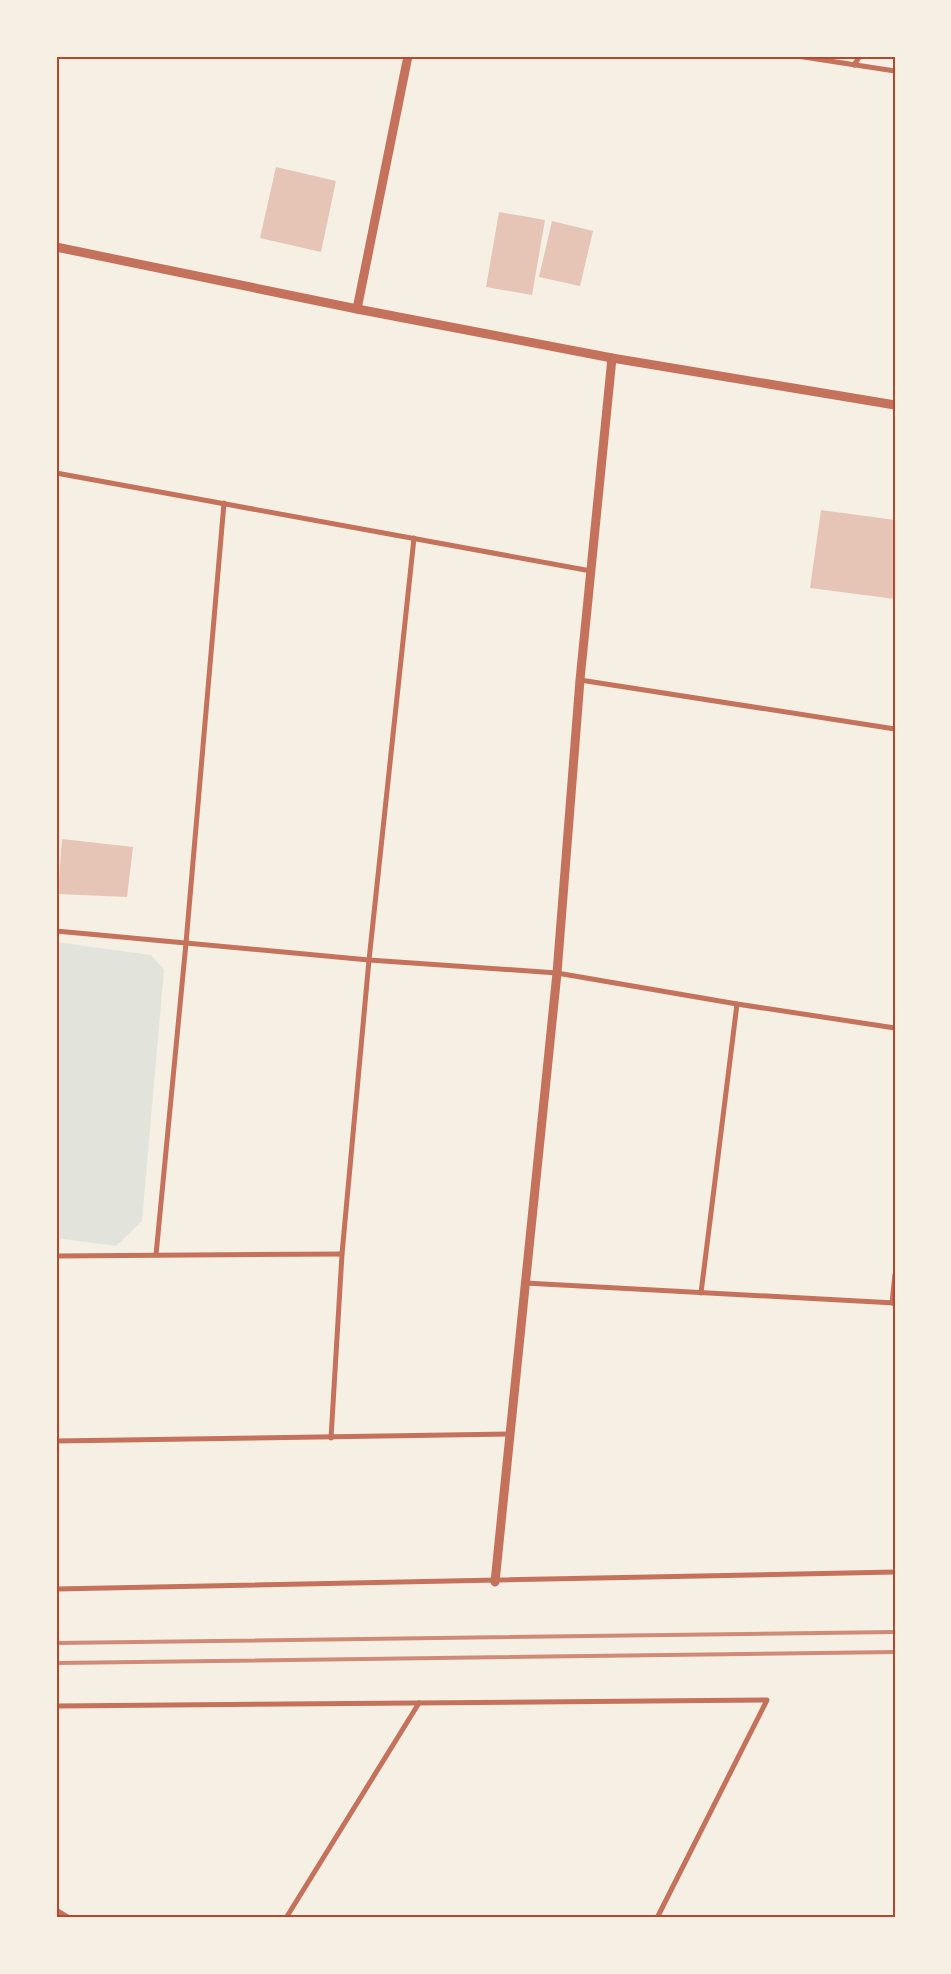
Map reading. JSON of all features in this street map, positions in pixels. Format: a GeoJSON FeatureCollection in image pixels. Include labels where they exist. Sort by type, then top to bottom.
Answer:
{"type":"FeatureCollection","features":[{"type":"Feature","properties":{"kind":"street"},"geometry":{"type":"LineString","coordinates":[[357,309],[408,56]]}},
{"type":"Feature","properties":{"kind":"street"},"geometry":{"type":"LineString","coordinates":[[797,56],[895,71]]}},
{"type":"Feature","properties":{"kind":"street"},"geometry":{"type":"LineString","coordinates":[[854,65],[860,56]]}},
{"type":"Feature","properties":{"kind":"street"},"geometry":{"type":"LineString","coordinates":[[56,247],[357,309],[612,358],[895,405]]}},
{"type":"Feature","properties":{"kind":"street"},"geometry":{"type":"LineString","coordinates":[[495,1582],[557,972],[580,680],[612,358]]}},
{"type":"Feature","properties":{"kind":"street"},"geometry":{"type":"LineString","coordinates":[[56,472],[591,571]]}},
{"type":"Feature","properties":{"kind":"street"},"geometry":{"type":"LineString","coordinates":[[156,1255],[186,943],[224,504]]}},
{"type":"Feature","properties":{"kind":"street"},"geometry":{"type":"LineString","coordinates":[[331,1438],[342,1254],[369,960],[414,538]]}},
{"type":"Feature","properties":{"kind":"street"},"geometry":{"type":"LineString","coordinates":[[580,680],[895,729]]}},
{"type":"Feature","properties":{"kind":"street"},"geometry":{"type":"LineString","coordinates":[[56,931],[369,960],[557,972],[737,1004],[895,1028]]}},
{"type":"Feature","properties":{"kind":"street"},"geometry":{"type":"LineString","coordinates":[[701,1293],[737,1004]]}},
{"type":"Feature","properties":{"kind":"street"},"geometry":{"type":"LineString","coordinates":[[56,1256],[342,1254]]}},
{"type":"Feature","properties":{"kind":"street"},"geometry":{"type":"LineString","coordinates":[[525,1283],[893,1303],[895,1274]]}},
{"type":"Feature","properties":{"kind":"street"},"geometry":{"type":"LineString","coordinates":[[56,1441],[510,1434]]}},
{"type":"Feature","properties":{"kind":"street"},"geometry":{"type":"LineString","coordinates":[[56,1589],[495,1582],[895,1572]]}},
{"type":"Feature","properties":{"kind":"street"},"geometry":{"type":"LineString","coordinates":[[56,1706],[767,1700],[657,1918]]}},
{"type":"Feature","properties":{"kind":"street"},"geometry":{"type":"LineString","coordinates":[[286,1918],[418,1703]]}},
{"type":"Feature","properties":{"kind":"street"},"geometry":{"type":"LineString","coordinates":[[56,1910],[69,1918]]}},
{"type":"Feature","properties":{"kind":"shaded area"},"geometry":{"type":"Polygon","coordinates":[[[56,942],[151,955],[164,970],[142,1221],[116,1246],[56,1238],[56,942]]]}},
{"type":"Feature","properties":{"kind":"building"},"geometry":{"type":"Polygon","coordinates":[[[276,167],[336,181],[321,252],[260,238],[276,167]]]}},
{"type":"Feature","properties":{"kind":"building"},"geometry":{"type":"Polygon","coordinates":[[[499,212],[545,220],[532,295],[486,287],[499,212]]]}},
{"type":"Feature","properties":{"kind":"building"},"geometry":{"type":"Polygon","coordinates":[[[552,221],[593,231],[580,286],[539,277],[552,221]]]}},
{"type":"Feature","properties":{"kind":"building"},"geometry":{"type":"Polygon","coordinates":[[[821,510],[895,520],[895,599],[810,588],[821,510]]]}},
{"type":"Feature","properties":{"kind":"building"},"geometry":{"type":"Polygon","coordinates":[[[62,839],[133,847],[127,897],[58,894],[62,839]]]}},
{"type":"Feature","properties":{"kind":"railway"},"geometry":{"type":"LineString","coordinates":[[56,1643],[895,1632]]}},
{"type":"Feature","properties":{"kind":"railway"},"geometry":{"type":"LineString","coordinates":[[56,1663],[895,1652]]}}]}
